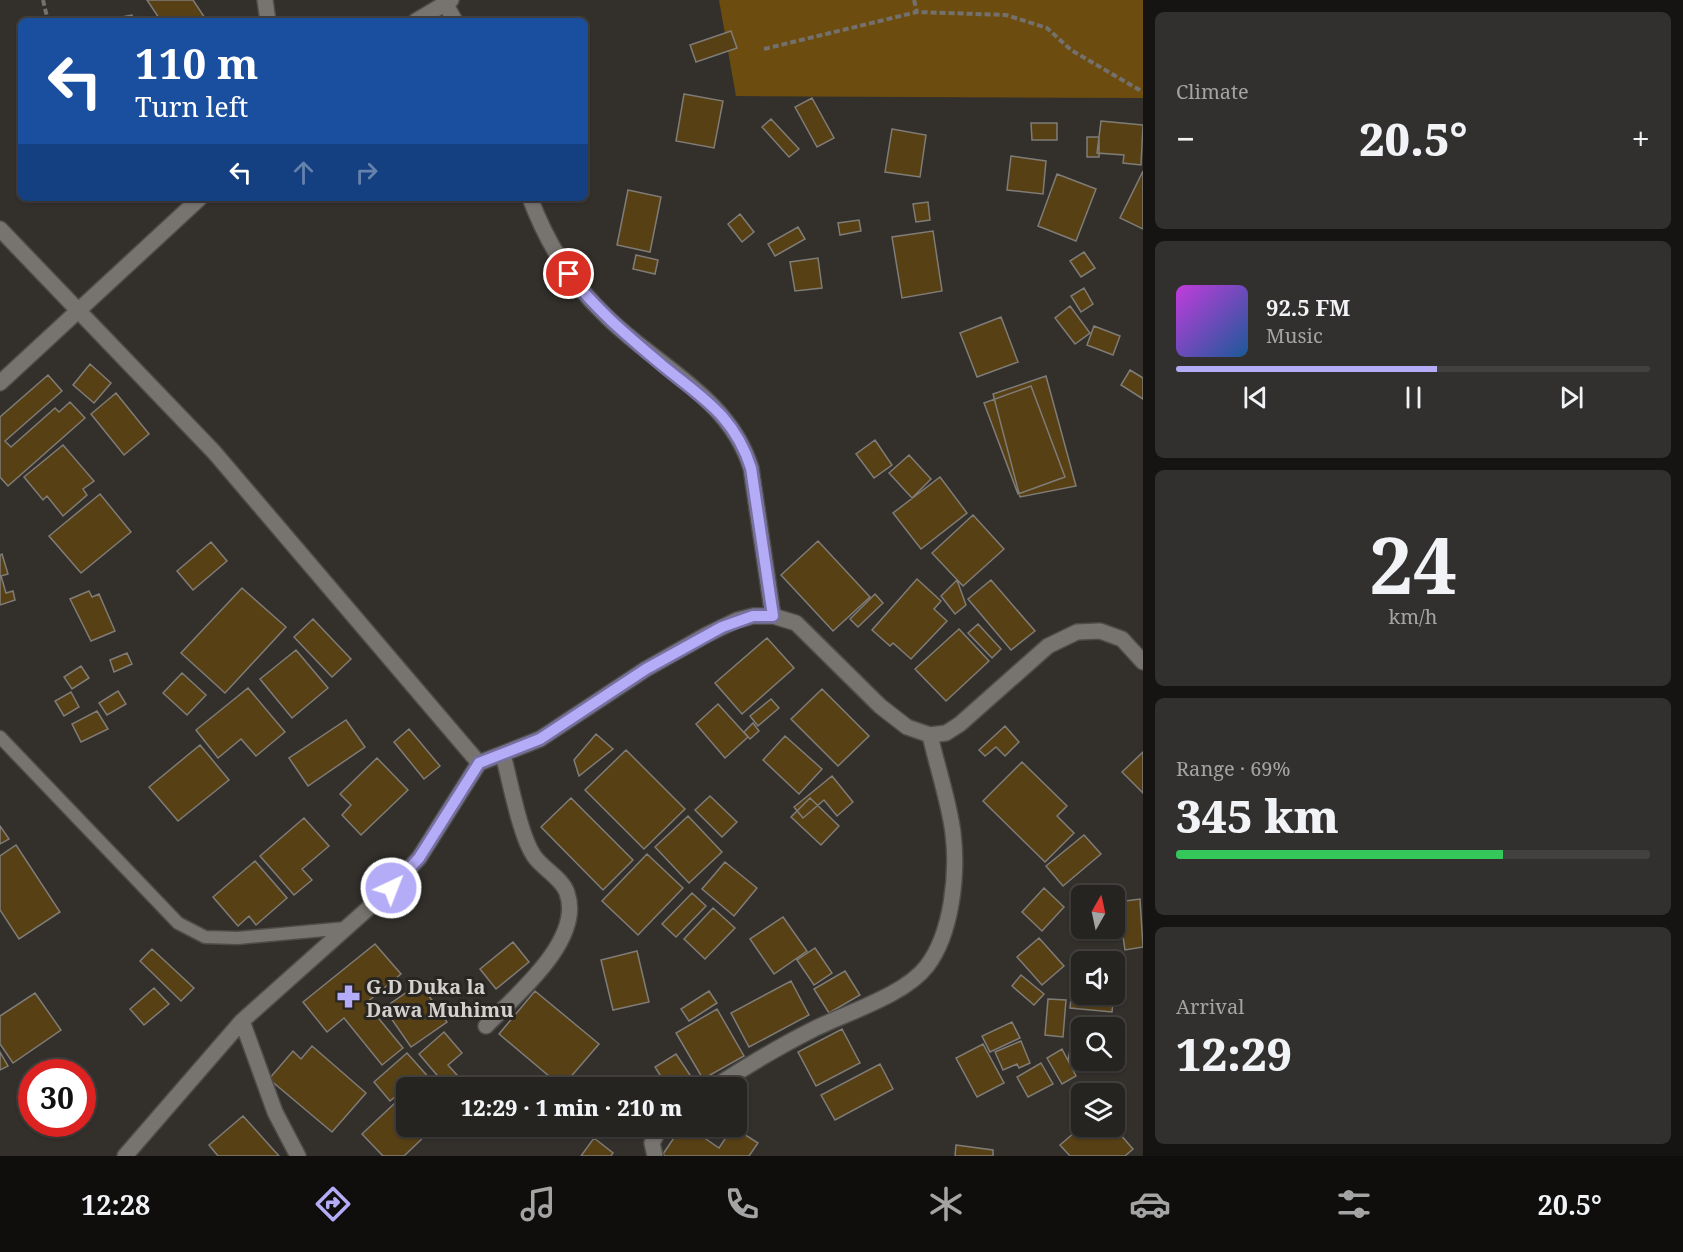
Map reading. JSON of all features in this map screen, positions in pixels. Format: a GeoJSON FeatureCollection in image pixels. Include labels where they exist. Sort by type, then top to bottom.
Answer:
{"type":"FeatureCollection","features":[{"type":"Feature","properties":{"kind":"street"},"geometry":{"type":"LineString","coordinates":[[265,0],[268,18]]}},
{"type":"Feature","properties":{"kind":"street"},"geometry":{"type":"LineString","coordinates":[[421,18],[448,2],[454,18]]}},
{"type":"Feature","properties":{"kind":"street"},"geometry":{"type":"LineString","coordinates":[[0,383],[197,201]]}},
{"type":"Feature","properties":{"kind":"street"},"geometry":{"type":"LineString","coordinates":[[531,201],[560,261],[579,287],[635,342],[709,400],[735,430],[751,468],[773,616]]}},
{"type":"Feature","properties":{"kind":"street"},"geometry":{"type":"LineString","coordinates":[[0,229],[214,452],[479,763]]}},
{"type":"Feature","properties":{"kind":"street"},"geometry":{"type":"LineString","coordinates":[[125,1156],[242,1021],[391,888],[419,858],[479,763],[540,739],[646,669],[706,635],[738,620],[773,616],[796,623],[880,706],[907,727],[930,735],[946,733],[960,724],[1048,646],[1077,632],[1100,631],[1122,639],[1143,662]]}},
{"type":"Feature","properties":{"kind":"street"},"geometry":{"type":"LineString","coordinates":[[732,1077],[811,1031],[904,986],[926,967],[936,951],[944,930],[950,898],[953,833],[930,735]]}},
{"type":"Feature","properties":{"kind":"street"},"geometry":{"type":"LineString","coordinates":[[486,1026],[552,957],[568,920],[570,905],[567,890],[533,854],[515,803],[503,755]]}},
{"type":"Feature","properties":{"kind":"street"},"geometry":{"type":"LineString","coordinates":[[242,1021],[275,1112],[298,1156]]}},
{"type":"Feature","properties":{"kind":"street"},"geometry":{"type":"LineString","coordinates":[[655,1137],[652,1143],[656,1156]]}},
{"type":"Feature","properties":{"kind":"lane"},"geometry":{"type":"LineString","coordinates":[[0,737],[178,923],[206,937],[238,938],[346,928]]}},
{"type":"Feature","properties":{"kind":"path"},"geometry":{"type":"LineString","coordinates":[[43,0],[47,18]]}},
{"type":"Feature","properties":{"kind":"path"},"geometry":{"type":"LineString","coordinates":[[914,0],[917,12]]}},
{"type":"Feature","properties":{"kind":"path"},"geometry":{"type":"LineString","coordinates":[[764,49],[917,12],[1006,15],[1047,28],[1071,50],[1143,92]]}},
{"type":"Feature","properties":{"kind":"shaded area"},"geometry":{"type":"Polygon","coordinates":[[[719,0],[1143,0],[1143,98],[736,96],[719,0]]]}},
{"type":"Feature","properties":{"kind":"building"},"geometry":{"type":"Polygon","coordinates":[[[147,0],[193,0],[205,18],[159,18],[147,0]]]}},
{"type":"Feature","properties":{"kind":"building"},"geometry":{"type":"Polygon","coordinates":[[[132,15],[133,18],[116,18],[132,15]]]}},
{"type":"Feature","properties":{"kind":"building"},"geometry":{"type":"Polygon","coordinates":[[[731,31],[737,48],[696,62],[690,45],[731,31]]]}},
{"type":"Feature","properties":{"kind":"building"},"geometry":{"type":"Polygon","coordinates":[[[684,94],[723,101],[714,148],[676,141],[684,94]]]}},
{"type":"Feature","properties":{"kind":"building"},"geometry":{"type":"Polygon","coordinates":[[[812,98],[834,138],[817,147],[795,107],[812,98]]]}},
{"type":"Feature","properties":{"kind":"building"},"geometry":{"type":"Polygon","coordinates":[[[771,119],[799,149],[789,157],[762,127],[771,119]]]}},
{"type":"Feature","properties":{"kind":"building"},"geometry":{"type":"Polygon","coordinates":[[[1101,121],[1143,125],[1141,165],[1123,163],[1124,155],[1097,153],[1101,121]]]}},
{"type":"Feature","properties":{"kind":"building"},"geometry":{"type":"Polygon","coordinates":[[[1031,123],[1057,123],[1057,140],[1032,140],[1031,123]]]}},
{"type":"Feature","properties":{"kind":"building"},"geometry":{"type":"Polygon","coordinates":[[[892,129],[926,135],[920,177],[885,172],[892,129]]]}},
{"type":"Feature","properties":{"kind":"building"},"geometry":{"type":"Polygon","coordinates":[[[1087,137],[1099,137],[1099,157],[1087,157],[1087,137]]]}},
{"type":"Feature","properties":{"kind":"building"},"geometry":{"type":"Polygon","coordinates":[[[1011,156],[1046,161],[1043,194],[1007,190],[1011,156]]]}},
{"type":"Feature","properties":{"kind":"building"},"geometry":{"type":"Polygon","coordinates":[[[1143,171],[1143,229],[1120,218],[1143,171]]]}},
{"type":"Feature","properties":{"kind":"building"},"geometry":{"type":"Polygon","coordinates":[[[1057,174],[1096,189],[1076,241],[1038,226],[1057,174]]]}},
{"type":"Feature","properties":{"kind":"building"},"geometry":{"type":"Polygon","coordinates":[[[628,190],[661,197],[650,252],[617,245],[628,190]]]}},
{"type":"Feature","properties":{"kind":"building"},"geometry":{"type":"Polygon","coordinates":[[[928,202],[930,220],[916,222],[913,204],[928,202]]]}},
{"type":"Feature","properties":{"kind":"building"},"geometry":{"type":"Polygon","coordinates":[[[740,214],[754,232],[742,242],[728,224],[740,214]]]}},
{"type":"Feature","properties":{"kind":"building"},"geometry":{"type":"Polygon","coordinates":[[[859,220],[861,231],[840,235],[838,223],[859,220]]]}},
{"type":"Feature","properties":{"kind":"building"},"geometry":{"type":"Polygon","coordinates":[[[798,227],[805,239],[775,256],[768,244],[798,227]]]}},
{"type":"Feature","properties":{"kind":"building"},"geometry":{"type":"Polygon","coordinates":[[[933,231],[942,291],[902,298],[892,237],[933,231]]]}},
{"type":"Feature","properties":{"kind":"building"},"geometry":{"type":"Polygon","coordinates":[[[1084,252],[1095,268],[1081,277],[1070,261],[1084,252]]]}},
{"type":"Feature","properties":{"kind":"building"},"geometry":{"type":"Polygon","coordinates":[[[636,255],[658,260],[655,274],[633,269],[636,255]]]}},
{"type":"Feature","properties":{"kind":"building"},"geometry":{"type":"Polygon","coordinates":[[[818,258],[822,288],[795,291],[790,262],[818,258]]]}},
{"type":"Feature","properties":{"kind":"building"},"geometry":{"type":"Polygon","coordinates":[[[1084,288],[1093,304],[1081,312],[1071,296],[1084,288]]]}},
{"type":"Feature","properties":{"kind":"building"},"geometry":{"type":"Polygon","coordinates":[[[1070,306],[1090,333],[1075,344],[1055,318],[1070,306]]]}},
{"type":"Feature","properties":{"kind":"building"},"geometry":{"type":"Polygon","coordinates":[[[1001,317],[1018,362],[977,377],[960,333],[1001,317]]]}},
{"type":"Feature","properties":{"kind":"building"},"geometry":{"type":"Polygon","coordinates":[[[1094,326],[1120,336],[1113,355],[1087,345],[1094,326]]]}},
{"type":"Feature","properties":{"kind":"building"},"geometry":{"type":"Polygon","coordinates":[[[90,364],[111,383],[94,403],[73,385],[90,364]]]}},
{"type":"Feature","properties":{"kind":"building"},"geometry":{"type":"Polygon","coordinates":[[[1130,370],[1143,378],[1143,399],[1121,385],[1130,370]]]}},
{"type":"Feature","properties":{"kind":"building"},"geometry":{"type":"Polygon","coordinates":[[[48,375],[62,391],[5,441],[11,447],[55,408],[59,412],[70,402],[85,418],[8,486],[0,477],[0,417],[48,375]]]}},
{"type":"Feature","properties":{"kind":"building"},"geometry":{"type":"Polygon","coordinates":[[[1046,376],[1076,486],[1020,497],[993,394],[1046,376]]]}},
{"type":"Feature","properties":{"kind":"building"},"geometry":{"type":"Polygon","coordinates":[[[1031,386],[1065,477],[1018,494],[984,403],[1031,386]]]}},
{"type":"Feature","properties":{"kind":"building"},"geometry":{"type":"Polygon","coordinates":[[[116,393],[149,434],[124,455],[91,414],[116,393]]]}},
{"type":"Feature","properties":{"kind":"building"},"geometry":{"type":"Polygon","coordinates":[[[875,440],[892,465],[874,478],[856,454],[875,440]]]}},
{"type":"Feature","properties":{"kind":"building"},"geometry":{"type":"Polygon","coordinates":[[[63,445],[94,481],[83,489],[87,495],[63,516],[47,496],[43,500],[24,477],[63,445]]]}},
{"type":"Feature","properties":{"kind":"building"},"geometry":{"type":"Polygon","coordinates":[[[909,455],[931,479],[912,498],[889,473],[909,455]]]}},
{"type":"Feature","properties":{"kind":"building"},"geometry":{"type":"Polygon","coordinates":[[[940,477],[967,513],[921,549],[893,513],[940,477]]]}},
{"type":"Feature","properties":{"kind":"building"},"geometry":{"type":"Polygon","coordinates":[[[100,494],[131,532],[81,573],[49,536],[100,494]]]}},
{"type":"Feature","properties":{"kind":"building"},"geometry":{"type":"Polygon","coordinates":[[[973,515],[1004,549],[963,586],[932,553],[973,515]]]}},
{"type":"Feature","properties":{"kind":"building"},"geometry":{"type":"Polygon","coordinates":[[[818,541],[870,597],[833,631],[781,575],[818,541]]]}},
{"type":"Feature","properties":{"kind":"building"},"geometry":{"type":"Polygon","coordinates":[[[211,542],[227,561],[193,590],[177,571],[211,542]]]}},
{"type":"Feature","properties":{"kind":"building"},"geometry":{"type":"Polygon","coordinates":[[[2,554],[8,574],[1,576],[6,593],[13,591],[15,600],[0,605],[0,555],[2,554]]]}},
{"type":"Feature","properties":{"kind":"building"},"geometry":{"type":"Polygon","coordinates":[[[917,579],[941,601],[934,609],[947,621],[911,659],[893,643],[890,646],[872,630],[917,579]]]}},
{"type":"Feature","properties":{"kind":"building"},"geometry":{"type":"Polygon","coordinates":[[[957,580],[966,605],[955,614],[941,596],[957,580]]]}},
{"type":"Feature","properties":{"kind":"building"},"geometry":{"type":"Polygon","coordinates":[[[991,580],[1035,631],[1011,650],[968,599],[991,580]]]}},
{"type":"Feature","properties":{"kind":"building"},"geometry":{"type":"Polygon","coordinates":[[[242,588],[286,627],[225,693],[181,653],[242,588]]]}},
{"type":"Feature","properties":{"kind":"building"},"geometry":{"type":"Polygon","coordinates":[[[89,591],[92,597],[99,594],[115,631],[91,641],[70,599],[89,591]]]}},
{"type":"Feature","properties":{"kind":"building"},"geometry":{"type":"Polygon","coordinates":[[[875,594],[883,603],[858,627],[850,619],[875,594]]]}},
{"type":"Feature","properties":{"kind":"building"},"geometry":{"type":"Polygon","coordinates":[[[313,619],[351,659],[332,677],[294,637],[313,619]]]}},
{"type":"Feature","properties":{"kind":"building"},"geometry":{"type":"Polygon","coordinates":[[[978,624],[1001,649],[992,658],[968,633],[978,624]]]}},
{"type":"Feature","properties":{"kind":"building"},"geometry":{"type":"Polygon","coordinates":[[[959,629],[989,661],[946,701],[915,669],[959,629]]]}},
{"type":"Feature","properties":{"kind":"building"},"geometry":{"type":"Polygon","coordinates":[[[767,638],[794,668],[742,714],[715,683],[767,638]]]}},
{"type":"Feature","properties":{"kind":"building"},"geometry":{"type":"Polygon","coordinates":[[[296,650],[328,688],[292,718],[260,679],[296,650]]]}},
{"type":"Feature","properties":{"kind":"building"},"geometry":{"type":"Polygon","coordinates":[[[127,653],[132,664],[114,672],[110,660],[127,653]]]}},
{"type":"Feature","properties":{"kind":"building"},"geometry":{"type":"Polygon","coordinates":[[[81,666],[89,678],[72,689],[64,677],[81,666]]]}},
{"type":"Feature","properties":{"kind":"building"},"geometry":{"type":"Polygon","coordinates":[[[182,673],[206,695],[187,715],[163,693],[182,673]]]}},
{"type":"Feature","properties":{"kind":"building"},"geometry":{"type":"Polygon","coordinates":[[[248,688],[285,732],[256,756],[241,739],[218,758],[196,730],[248,688]]]}},
{"type":"Feature","properties":{"kind":"building"},"geometry":{"type":"Polygon","coordinates":[[[822,689],[869,736],[838,766],[791,719],[822,689]]]}},
{"type":"Feature","properties":{"kind":"building"},"geometry":{"type":"Polygon","coordinates":[[[118,691],[126,704],[107,715],[99,703],[118,691]]]}},
{"type":"Feature","properties":{"kind":"building"},"geometry":{"type":"Polygon","coordinates":[[[71,692],[79,707],[64,716],[55,701],[71,692]]]}},
{"type":"Feature","properties":{"kind":"building"},"geometry":{"type":"Polygon","coordinates":[[[771,699],[779,708],[758,726],[750,716],[771,699]]]}},
{"type":"Feature","properties":{"kind":"building"},"geometry":{"type":"Polygon","coordinates":[[[718,704],[748,737],[725,758],[696,724],[718,704]]]}},
{"type":"Feature","properties":{"kind":"building"},"geometry":{"type":"Polygon","coordinates":[[[97,711],[108,729],[81,742],[72,724],[97,711]]]}},
{"type":"Feature","properties":{"kind":"building"},"geometry":{"type":"Polygon","coordinates":[[[346,720],[365,747],[308,786],[289,758],[346,720]]]}},
{"type":"Feature","properties":{"kind":"building"},"geometry":{"type":"Polygon","coordinates":[[[753,723],[759,731],[750,739],[744,732],[753,723]]]}},
{"type":"Feature","properties":{"kind":"building"},"geometry":{"type":"Polygon","coordinates":[[[1005,726],[1019,742],[1005,756],[996,747],[985,756],[979,750],[1005,726]]]}},
{"type":"Feature","properties":{"kind":"building"},"geometry":{"type":"Polygon","coordinates":[[[409,729],[440,766],[424,779],[394,742],[409,729]]]}},
{"type":"Feature","properties":{"kind":"building"},"geometry":{"type":"Polygon","coordinates":[[[596,734],[613,749],[579,776],[574,760],[596,734]]]}},
{"type":"Feature","properties":{"kind":"building"},"geometry":{"type":"Polygon","coordinates":[[[785,736],[822,769],[799,794],[763,760],[785,736]]]}},
{"type":"Feature","properties":{"kind":"building"},"geometry":{"type":"Polygon","coordinates":[[[200,745],[229,780],[178,821],[149,787],[200,745]]]}},
{"type":"Feature","properties":{"kind":"building"},"geometry":{"type":"Polygon","coordinates":[[[626,750],[685,809],[644,849],[585,790],[626,750]]]}},
{"type":"Feature","properties":{"kind":"building"},"geometry":{"type":"Polygon","coordinates":[[[1143,752],[1143,793],[1122,772],[1143,752]]]}},
{"type":"Feature","properties":{"kind":"building"},"geometry":{"type":"Polygon","coordinates":[[[377,758],[408,790],[361,835],[342,815],[351,805],[340,794],[377,758]]]}},
{"type":"Feature","properties":{"kind":"building"},"geometry":{"type":"Polygon","coordinates":[[[1022,762],[1067,806],[1057,816],[1074,833],[1045,862],[983,801],[1022,762]]]}},
{"type":"Feature","properties":{"kind":"building"},"geometry":{"type":"Polygon","coordinates":[[[832,776],[853,802],[837,816],[824,800],[803,818],[794,807],[832,776]]]}},
{"type":"Feature","properties":{"kind":"building"},"geometry":{"type":"Polygon","coordinates":[[[710,796],[737,822],[722,837],[695,810],[710,796]]]}},
{"type":"Feature","properties":{"kind":"building"},"geometry":{"type":"Polygon","coordinates":[[[571,798],[633,860],[603,890],[541,827],[571,798]]]}},
{"type":"Feature","properties":{"kind":"building"},"geometry":{"type":"Polygon","coordinates":[[[810,798],[839,826],[821,845],[791,817],[810,798]]]}},
{"type":"Feature","properties":{"kind":"building"},"geometry":{"type":"Polygon","coordinates":[[[688,816],[722,852],[689,883],[655,847],[688,816]]]}},
{"type":"Feature","properties":{"kind":"building"},"geometry":{"type":"Polygon","coordinates":[[[304,818],[329,846],[302,869],[312,880],[294,895],[260,856],[304,818]]]}},
{"type":"Feature","properties":{"kind":"building"},"geometry":{"type":"Polygon","coordinates":[[[0,826],[9,839],[0,844],[0,826]]]}},
{"type":"Feature","properties":{"kind":"building"},"geometry":{"type":"Polygon","coordinates":[[[1084,835],[1101,854],[1063,886],[1046,866],[1084,835]]]}},
{"type":"Feature","properties":{"kind":"building"},"geometry":{"type":"Polygon","coordinates":[[[16,845],[60,912],[19,939],[0,910],[0,856],[16,845]]]}},
{"type":"Feature","properties":{"kind":"building"},"geometry":{"type":"Polygon","coordinates":[[[647,854],[683,888],[638,935],[602,901],[647,854]]]}},
{"type":"Feature","properties":{"kind":"building"},"geometry":{"type":"Polygon","coordinates":[[[255,861],[287,898],[256,925],[249,916],[238,926],[213,897],[255,861]]]}},
{"type":"Feature","properties":{"kind":"building"},"geometry":{"type":"Polygon","coordinates":[[[725,862],[757,888],[734,916],[702,889],[725,862]]]}},
{"type":"Feature","properties":{"kind":"building"},"geometry":{"type":"Polygon","coordinates":[[[1044,888],[1064,907],[1042,931],[1022,912],[1044,888]]]}},
{"type":"Feature","properties":{"kind":"building"},"geometry":{"type":"Polygon","coordinates":[[[692,893],[706,906],[676,937],[662,924],[692,893]]]}},
{"type":"Feature","properties":{"kind":"building"},"geometry":{"type":"Polygon","coordinates":[[[1140,899],[1143,947],[1125,950],[1125,901],[1140,899]]]}},
{"type":"Feature","properties":{"kind":"building"},"geometry":{"type":"Polygon","coordinates":[[[713,908],[735,928],[705,959],[684,939],[713,908]]]}},
{"type":"Feature","properties":{"kind":"building"},"geometry":{"type":"Polygon","coordinates":[[[783,917],[807,951],[774,974],[750,939],[783,917]]]}},
{"type":"Feature","properties":{"kind":"building"},"geometry":{"type":"Polygon","coordinates":[[[1039,938],[1064,966],[1042,985],[1017,957],[1039,938]]]}},
{"type":"Feature","properties":{"kind":"building"},"geometry":{"type":"Polygon","coordinates":[[[513,942],[529,962],[496,989],[480,969],[513,942]]]}},
{"type":"Feature","properties":{"kind":"building"},"geometry":{"type":"Polygon","coordinates":[[[375,944],[401,974],[366,1003],[403,1048],[382,1065],[344,1018],[327,1032],[303,1002],[375,944]]]}},
{"type":"Feature","properties":{"kind":"building"},"geometry":{"type":"Polygon","coordinates":[[[815,948],[832,973],[814,985],[797,960],[815,948]]]}},
{"type":"Feature","properties":{"kind":"building"},"geometry":{"type":"Polygon","coordinates":[[[152,949],[194,988],[181,1001],[140,961],[152,949]]]}},
{"type":"Feature","properties":{"kind":"building"},"geometry":{"type":"Polygon","coordinates":[[[637,951],[649,1002],[613,1010],[601,960],[637,951]]]}},
{"type":"Feature","properties":{"kind":"building"},"geometry":{"type":"Polygon","coordinates":[[[845,971],[860,995],[829,1013],[814,989],[845,971]]]}},
{"type":"Feature","properties":{"kind":"building"},"geometry":{"type":"Polygon","coordinates":[[[1021,975],[1044,994],[1034,1005],[1012,986],[1021,975]]]}},
{"type":"Feature","properties":{"kind":"building"},"geometry":{"type":"Polygon","coordinates":[[[791,981],[809,1015],[749,1047],[731,1013],[791,981]]]}},
{"type":"Feature","properties":{"kind":"building"},"geometry":{"type":"Polygon","coordinates":[[[420,983],[447,1022],[411,1047],[384,1008],[420,983]]]}},
{"type":"Feature","properties":{"kind":"building"},"geometry":{"type":"Polygon","coordinates":[[[154,988],[169,1004],[144,1025],[130,1009],[154,988]]]}},
{"type":"Feature","properties":{"kind":"building"},"geometry":{"type":"Polygon","coordinates":[[[535,991],[599,1044],[571,1077],[550,1077],[499,1034],[535,991]]]}},
{"type":"Feature","properties":{"kind":"building"},"geometry":{"type":"Polygon","coordinates":[[[709,991],[717,1003],[689,1021],[681,1009],[709,991]]]}},
{"type":"Feature","properties":{"kind":"building"},"geometry":{"type":"Polygon","coordinates":[[[35,993],[61,1030],[13,1063],[0,1044],[0,1016],[35,993]]]}},
{"type":"Feature","properties":{"kind":"building"},"geometry":{"type":"Polygon","coordinates":[[[1071,997],[1071,1005],[1113,1005],[1112,1012],[1070,1008],[1071,997]]]}},
{"type":"Feature","properties":{"kind":"building"},"geometry":{"type":"Polygon","coordinates":[[[1048,999],[1066,1000],[1063,1037],[1045,1035],[1048,999]]]}},
{"type":"Feature","properties":{"kind":"building"},"geometry":{"type":"Polygon","coordinates":[[[717,1009],[744,1056],[707,1077],[702,1077],[676,1033],[717,1009]]]}},
{"type":"Feature","properties":{"kind":"building"},"geometry":{"type":"Polygon","coordinates":[[[1012,1022],[1020,1038],[990,1052],[982,1036],[1012,1022]]]}},
{"type":"Feature","properties":{"kind":"building"},"geometry":{"type":"Polygon","coordinates":[[[842,1029],[860,1063],[816,1086],[798,1052],[842,1029]]]}},
{"type":"Feature","properties":{"kind":"building"},"geometry":{"type":"Polygon","coordinates":[[[444,1032],[462,1053],[448,1065],[459,1077],[439,1077],[419,1054],[444,1032]]]}},
{"type":"Feature","properties":{"kind":"building"},"geometry":{"type":"Polygon","coordinates":[[[1021,1041],[1030,1063],[1019,1068],[1017,1064],[1003,1070],[995,1052],[1021,1041]]]}},
{"type":"Feature","properties":{"kind":"building"},"geometry":{"type":"Polygon","coordinates":[[[983,1044],[1004,1083],[977,1097],[956,1058],[983,1044]]]}},
{"type":"Feature","properties":{"kind":"building"},"geometry":{"type":"Polygon","coordinates":[[[1071,1045],[1071,1060],[1068,1060],[1071,1045]]]}},
{"type":"Feature","properties":{"kind":"building"},"geometry":{"type":"Polygon","coordinates":[[[312,1046],[366,1093],[332,1132],[269,1079],[293,1051],[301,1059],[312,1046]]]}},
{"type":"Feature","properties":{"kind":"building"},"geometry":{"type":"Polygon","coordinates":[[[1062,1049],[1071,1071],[1076,1076],[1062,1084],[1047,1058],[1062,1049]]]}},
{"type":"Feature","properties":{"kind":"building"},"geometry":{"type":"Polygon","coordinates":[[[0,1052],[8,1066],[0,1070],[0,1052]]]}},
{"type":"Feature","properties":{"kind":"building"},"geometry":{"type":"Polygon","coordinates":[[[407,1053],[428,1077],[396,1077],[396,1096],[390,1101],[374,1082],[407,1053]]]}},
{"type":"Feature","properties":{"kind":"building"},"geometry":{"type":"Polygon","coordinates":[[[676,1054],[691,1077],[661,1077],[655,1067],[676,1054]]]}},
{"type":"Feature","properties":{"kind":"building"},"geometry":{"type":"Polygon","coordinates":[[[1041,1063],[1053,1084],[1028,1097],[1017,1077],[1041,1063]]]}},
{"type":"Feature","properties":{"kind":"building"},"geometry":{"type":"Polygon","coordinates":[[[880,1064],[893,1089],[835,1120],[821,1095],[880,1064]]]}},
{"type":"Feature","properties":{"kind":"building"},"geometry":{"type":"Polygon","coordinates":[[[396,1102],[396,1137],[424,1137],[404,1156],[383,1156],[362,1134],[396,1102]]]}},
{"type":"Feature","properties":{"kind":"building"},"geometry":{"type":"Polygon","coordinates":[[[243,1116],[279,1156],[218,1156],[209,1145],[243,1116]]]}},
{"type":"Feature","properties":{"kind":"building"},"geometry":{"type":"Polygon","coordinates":[[[747,1136],[758,1143],[749,1156],[665,1156],[663,1154],[675,1137],[703,1137],[719,1148],[726,1137],[747,1136]]]}},
{"type":"Feature","properties":{"kind":"building"},"geometry":{"type":"Polygon","coordinates":[[[1071,1136],[1123,1137],[1133,1149],[1125,1156],[1070,1156],[1060,1145],[1071,1136]]]}},
{"type":"Feature","properties":{"kind":"building"},"geometry":{"type":"Polygon","coordinates":[[[594,1138],[613,1153],[611,1156],[581,1156],[594,1138]]]}},
{"type":"Feature","properties":{"kind":"building"},"geometry":{"type":"Polygon","coordinates":[[[956,1145],[993,1150],[993,1156],[955,1156],[956,1145]]]}},
{"type":"Feature","properties":{"kind":"place","name":"G.D Duka la Dawa Muhimu"},"geometry":{"type":"Point","coordinates":[348,997]}},
{"type":"Feature","properties":{"kind":"route"},"geometry":{"type":"LineString","coordinates":[[391,888],[419,858],[479,763],[540,739],[646,669],[722,627],[753,616],[773,616],[751,468],[735,430],[709,400],[606,317],[569,274]]}}]}
